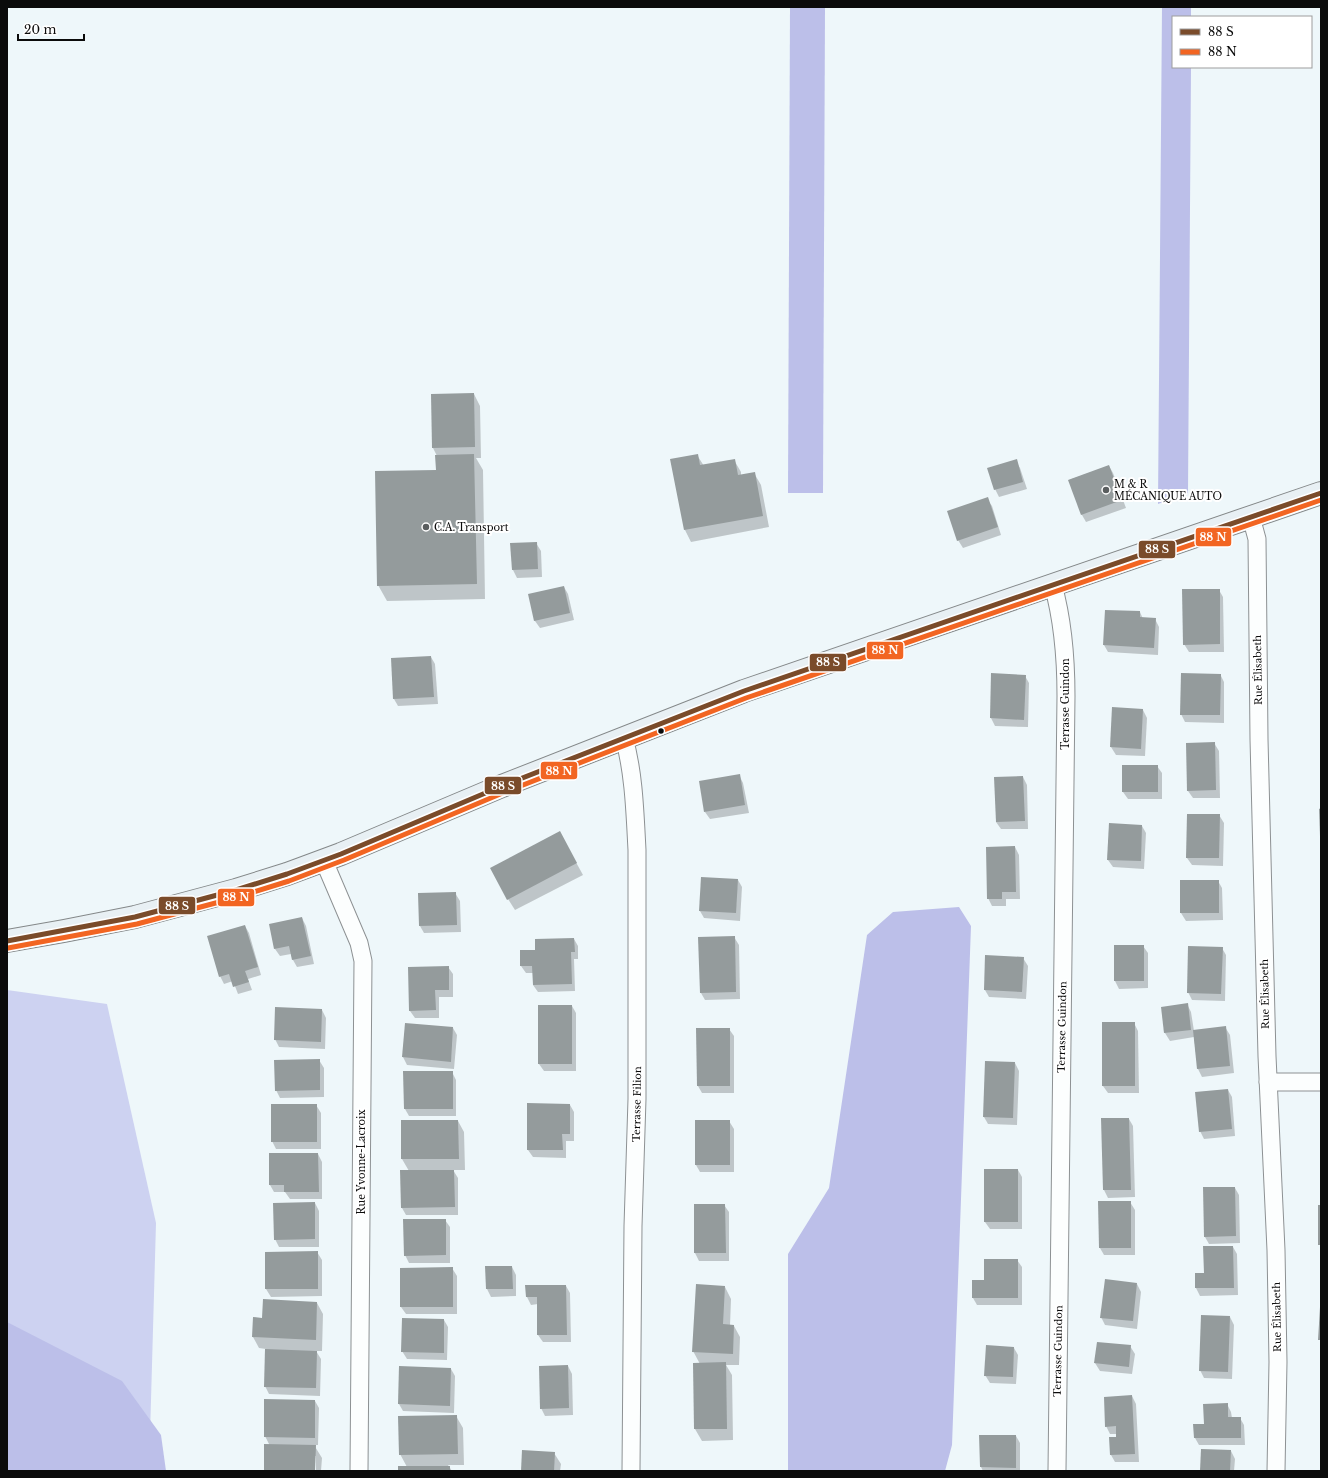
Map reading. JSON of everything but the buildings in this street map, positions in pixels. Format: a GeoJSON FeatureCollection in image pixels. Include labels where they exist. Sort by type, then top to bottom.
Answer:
{"type":"FeatureCollection","features":[{"type":"Feature","properties":{"kind":"main road"},"geometry":{"type":"LineString","coordinates":[[7,941],[106,923],[184,904],[243,888],[324,861],[496,788],[744,691],[1321,493]]}},
{"type":"Feature","properties":{"kind":"street","name":"Rue Élisabeth"},"geometry":{"type":"LineString","coordinates":[[1251,517],[1257,539],[1258,725],[1268,1082],[1276,1250],[1278,1362],[1276,1471]]}},
{"type":"Feature","properties":{"kind":"street","name":"Terrasse Guindon"},"geometry":{"type":"LineString","coordinates":[[1053,585],[1066,660],[1057,1471]]}},
{"type":"Feature","properties":{"kind":"street","name":"Terrasse Filion"},"geometry":{"type":"LineString","coordinates":[[624,738],[630,766],[635,811],[637,850],[637,1100],[633,1226],[631,1471]]}},
{"type":"Feature","properties":{"kind":"street","name":"Rue Yvonne-Lacroix"},"geometry":{"type":"LineString","coordinates":[[324,861],[359,944],[363,961],[359,1471]]}},
{"type":"Feature","properties":{"kind":"street"},"geometry":{"type":"LineString","coordinates":[[1268,1082],[1321,1082]]}},
{"type":"Feature","properties":{"kind":"shaded area"},"geometry":{"type":"Polygon","coordinates":[[[790,7],[825,7],[823,493],[788,493],[790,7]]]}},
{"type":"Feature","properties":{"kind":"shaded area"},"geometry":{"type":"Polygon","coordinates":[[[1162,7],[1191,7],[1191,16],[1172,16],[1172,68],[1191,68],[1188,493],[1158,504],[1162,7]]]}},
{"type":"Feature","properties":{"kind":"shaded area"},"geometry":{"type":"Polygon","coordinates":[[[959,907],[971,926],[952,1445],[945,1471],[788,1471],[788,1254],[829,1188],[867,935],[893,912],[959,907]]]}},
{"type":"Feature","properties":{"kind":"shaded area"},"geometry":{"type":"Polygon","coordinates":[[[7,990],[107,1004],[156,1223],[149,1471],[7,1471],[7,990]]]}},
{"type":"Feature","properties":{"kind":"shaded area"},"geometry":{"type":"Polygon","coordinates":[[[7,1322],[122,1381],[161,1435],[166,1471],[7,1471],[7,1322]]]}},
{"type":"Feature","properties":{"kind":"transit line"},"geometry":{"type":"LineString","coordinates":[[7,941],[135,917],[236,890],[287,874],[341,854],[502,786],[744,691],[1321,493]]}},
{"type":"Feature","properties":{"kind":"transit line"},"geometry":{"type":"LineString","coordinates":[[8,948],[137,924],[238,897],[289,881],[344,860],[505,792],[746,698],[1321,500]]}},
{"type":"Feature","properties":{"kind":"place","name":"M & R MÉCANIQUE AUTO"},"geometry":{"type":"Point","coordinates":[1106,490]}},
{"type":"Feature","properties":{"kind":"place","name":"C.A. Transport"},"geometry":{"type":"Point","coordinates":[426,527]}}]}
